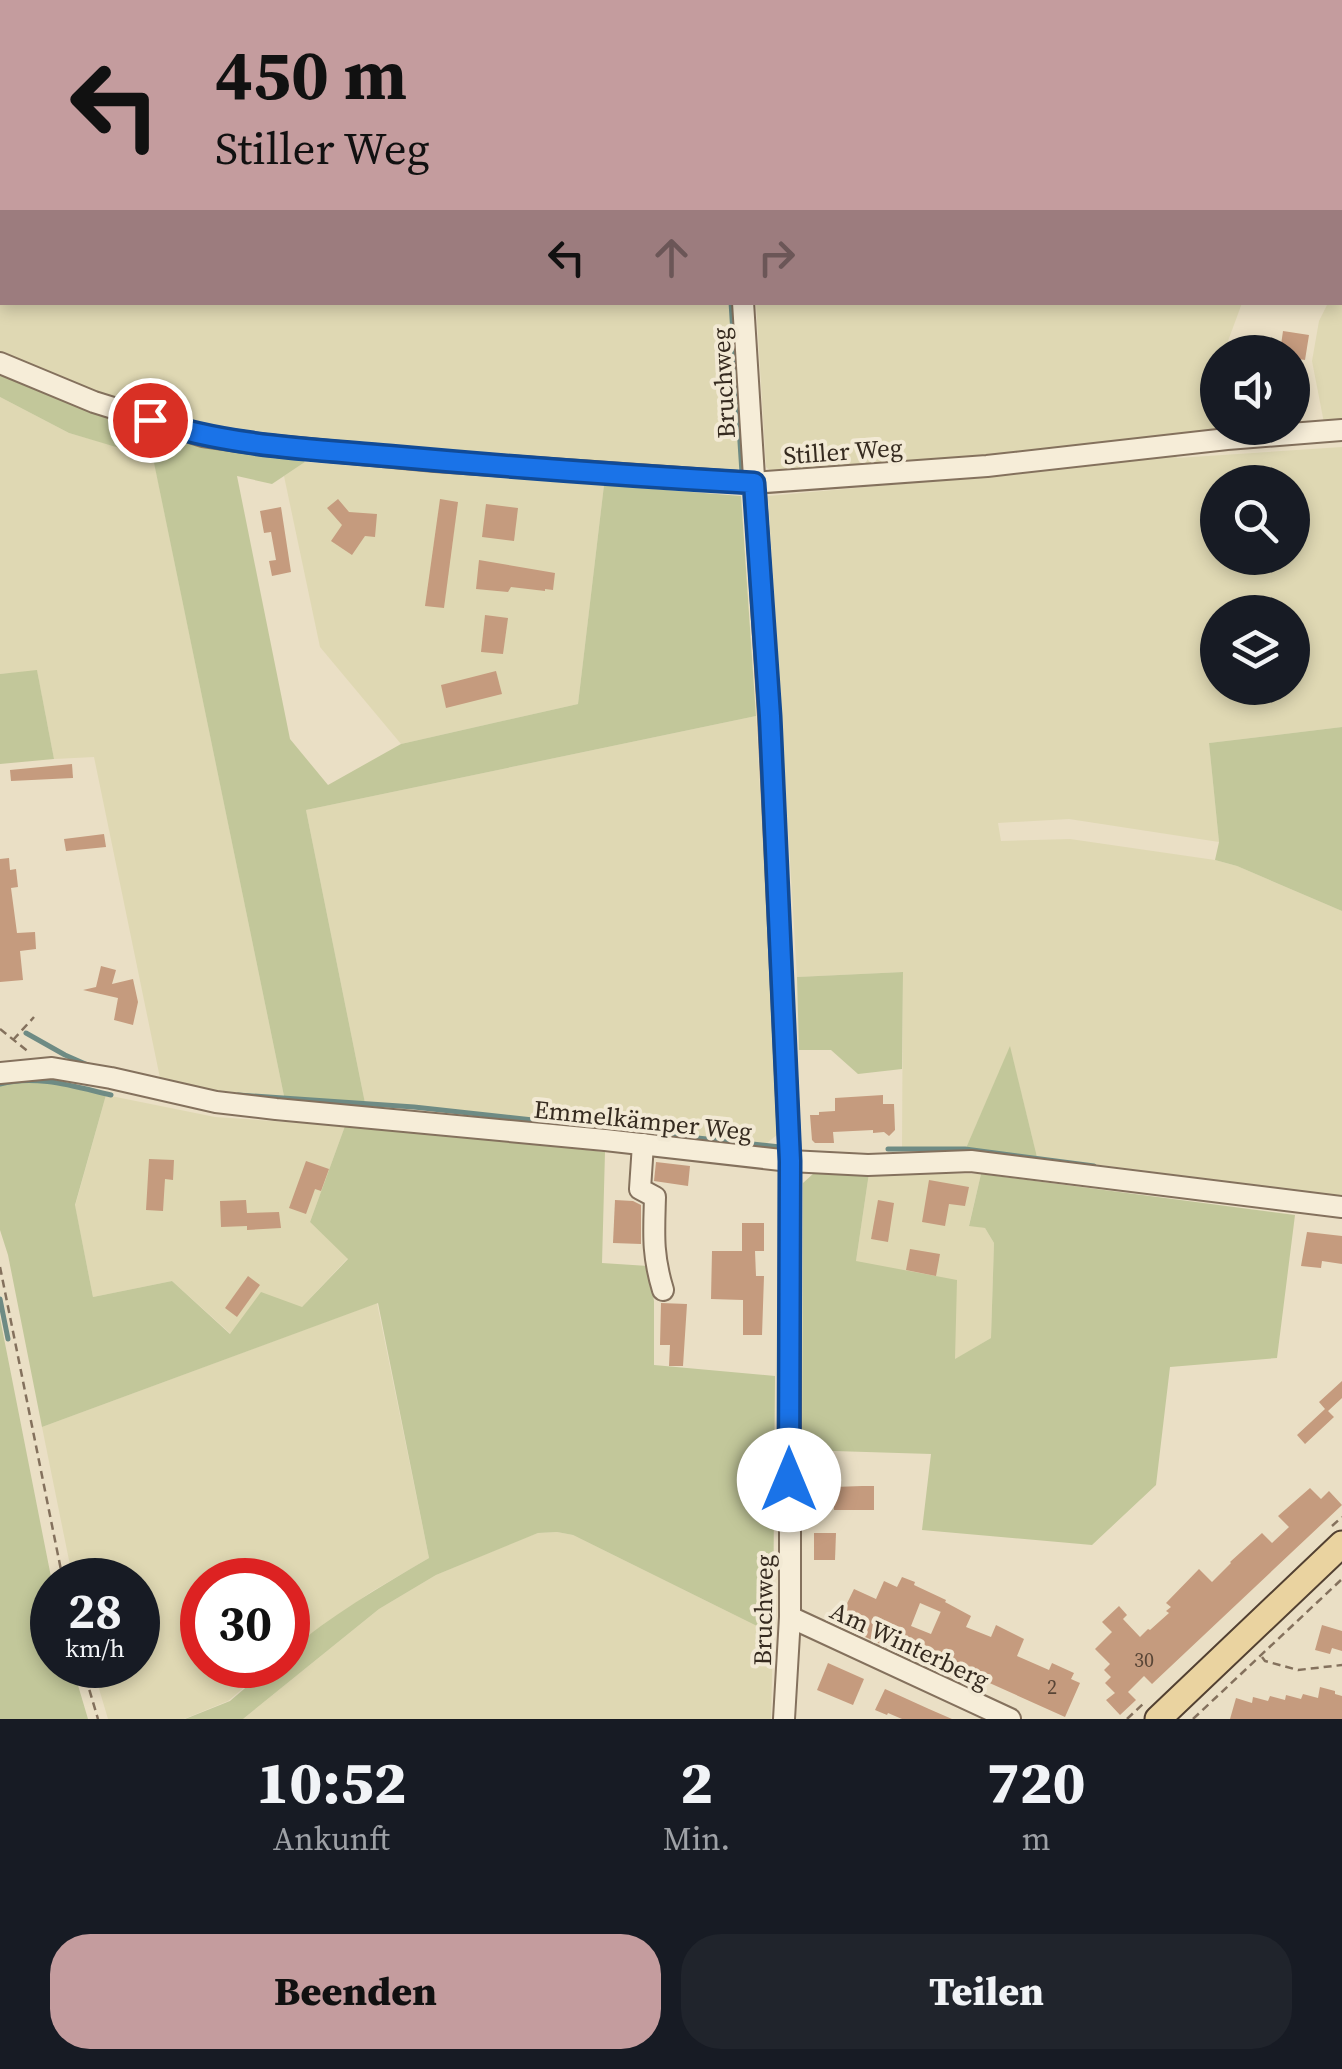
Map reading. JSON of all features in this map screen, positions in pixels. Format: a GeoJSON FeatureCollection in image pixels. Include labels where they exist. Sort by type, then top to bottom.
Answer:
{"type":"FeatureCollection","features":[{"type":"Feature","properties":{"kind":"main road"},"geometry":{"type":"LineString","coordinates":[[1158,1719],[1342,1544]]}},
{"type":"Feature","properties":{"kind":"street","name":"Bruchweg"},"geometry":{"type":"LineString","coordinates":[[743,305],[770,716],[790,1161],[790,1617],[784,1719]]}},
{"type":"Feature","properties":{"kind":"street","name":"Stiller Weg"},"geometry":{"type":"LineString","coordinates":[[0,363],[94,402],[202,436],[435,461],[754,483],[987,466],[1342,430]]}},
{"type":"Feature","properties":{"kind":"street","name":"Emmelkämper Weg"},"geometry":{"type":"LineString","coordinates":[[0,1073],[52,1068],[216,1102],[790,1161],[868,1165],[971,1161],[1342,1208]]}},
{"type":"Feature","properties":{"kind":"street"},"geometry":{"type":"LineString","coordinates":[[642,1144],[640,1189],[655,1196],[653,1247],[663,1290]]}},
{"type":"Feature","properties":{"kind":"street","name":"Am Winterberg"},"geometry":{"type":"LineString","coordinates":[[790,1617],[1010,1719]]}},
{"type":"Feature","properties":{"kind":"path"},"geometry":{"type":"LineString","coordinates":[[12,1041],[34,1016]]}},
{"type":"Feature","properties":{"kind":"path"},"geometry":{"type":"LineString","coordinates":[[0,1029],[52,1068]]}},
{"type":"Feature","properties":{"kind":"path"},"geometry":{"type":"LineString","coordinates":[[0,1268],[59,1558]]}},
{"type":"Feature","properties":{"kind":"path"},"geometry":{"type":"LineString","coordinates":[[1194,1719],[1342,1579]]}},
{"type":"Feature","properties":{"kind":"path"},"geometry":{"type":"LineString","coordinates":[[1260,1656],[1298,1670],[1342,1665]]}},
{"type":"Feature","properties":{"kind":"path"},"geometry":{"type":"LineString","coordinates":[[89,1688],[98,1719]]}},
{"type":"Feature","properties":{"kind":"shaded area"},"geometry":{"type":"Polygon","coordinates":[[[0,305],[729,305],[740,467],[733,475],[344,446],[192,427],[0,358],[0,305]]]}},
{"type":"Feature","properties":{"kind":"shaded area"},"geometry":{"type":"Polygon","coordinates":[[[756,305],[1241,305],[1230,335],[1200,335],[1200,434],[968,459],[773,473],[766,467],[756,305]]]}},
{"type":"Feature","properties":{"kind":"shaded area"},"geometry":{"type":"Polygon","coordinates":[[[1327,305],[1342,305],[1342,422],[1324,423],[1312,361],[1319,321],[1327,305]]]}},
{"type":"Feature","properties":{"kind":"shaded area"},"geometry":{"type":"Polygon","coordinates":[[[0,397],[69,433],[153,457],[284,1096],[218,1093],[160,1078],[94,757],[54,759],[37,671],[0,674],[0,397]]]}},
{"type":"Feature","properties":{"kind":"shaded area"},"geometry":{"type":"Polygon","coordinates":[[[1342,447],[1342,727],[1209,743],[1219,842],[1069,819],[998,823],[1001,841],[1070,839],[1215,860],[1342,911],[1342,1196],[1037,1157],[1010,1048],[966,1148],[902,1148],[903,972],[797,977],[768,496],[1175,454],[1177,458],[1342,447]]]}},
{"type":"Feature","properties":{"kind":"shaded area"},"geometry":{"type":"Polygon","coordinates":[[[305,462],[604,485],[578,704],[401,744],[320,647],[284,476],[305,462]]]}},
{"type":"Feature","properties":{"kind":"shaded area"},"geometry":{"type":"Polygon","coordinates":[[[756,716],[778,1134],[766,1144],[365,1103],[306,810],[756,716]]]}},
{"type":"Feature","properties":{"kind":"shaded area"},"geometry":{"type":"Polygon","coordinates":[[[106,1095],[215,1117],[345,1126],[310,1222],[348,1258],[302,1307],[231,1334],[172,1281],[93,1297],[75,1206],[106,1095]]]}},
{"type":"Feature","properties":{"kind":"shaded area"},"geometry":{"type":"Polygon","coordinates":[[[869,1173],[981,1174],[969,1225],[985,1228],[994,1243],[991,1338],[954,1360],[856,1261],[869,1173]]]}},
{"type":"Feature","properties":{"kind":"shaded area"},"geometry":{"type":"Polygon","coordinates":[[[377,1303],[429,1558],[371,1592],[310,1635],[310,1558],[180,1558],[180,1688],[244,1688],[228,1701],[184,1719],[108,1719],[99,1688],[160,1688],[160,1558],[69,1558],[42,1427],[377,1303]]]}},
{"type":"Feature","properties":{"kind":"shaded area"},"geometry":{"type":"Polygon","coordinates":[[[538,1533],[573,1535],[773,1634],[771,1719],[243,1719],[281,1688],[310,1688],[310,1665],[379,1609],[436,1575],[538,1533]]]}},
{"type":"Feature","properties":{"kind":"green space"},"geometry":{"type":"Polygon","coordinates":[[[0,368],[305,462],[272,484],[237,476],[290,739],[328,785],[401,744],[578,704],[604,485],[741,496],[756,716],[306,810],[365,1103],[284,1096],[153,458],[69,433],[0,397],[0,368]]]}},
{"type":"Feature","properties":{"kind":"green space"},"geometry":{"type":"Polygon","coordinates":[[[37,670],[54,759],[0,764],[0,674],[37,670]]]}},
{"type":"Feature","properties":{"kind":"green space"},"geometry":{"type":"Polygon","coordinates":[[[1342,727],[1342,911],[1215,860],[1219,842],[1209,743],[1342,727]]]}},
{"type":"Feature","properties":{"kind":"green space"},"geometry":{"type":"Polygon","coordinates":[[[903,972],[902,1069],[858,1074],[831,1050],[799,1050],[797,977],[903,972]]]}},
{"type":"Feature","properties":{"kind":"green space"},"geometry":{"type":"Polygon","coordinates":[[[1010,1046],[1037,1157],[966,1148],[1010,1046]]]}},
{"type":"Feature","properties":{"kind":"green space"},"geometry":{"type":"Polygon","coordinates":[[[45,1082],[106,1095],[75,1205],[93,1297],[172,1281],[230,1334],[261,1292],[302,1307],[348,1259],[310,1222],[345,1126],[605,1152],[602,1263],[648,1266],[654,1301],[654,1365],[775,1376],[773,1634],[573,1535],[538,1533],[436,1575],[379,1609],[310,1665],[310,1635],[429,1558],[378,1303],[42,1427],[0,1230],[0,1085],[45,1082]]]}},
{"type":"Feature","properties":{"kind":"green space"},"geometry":{"type":"Polygon","coordinates":[[[814,1173],[869,1173],[856,1261],[957,1280],[955,1359],[991,1338],[994,1243],[985,1228],[969,1226],[981,1174],[1295,1215],[1277,1358],[1170,1367],[1156,1485],[1092,1545],[922,1530],[931,1454],[802,1450],[803,1183],[814,1173]]]}},
{"type":"Feature","properties":{"kind":"green space"},"geometry":{"type":"Polygon","coordinates":[[[0,1318],[47,1558],[30,1558],[30,1688],[79,1688],[88,1719],[0,1719],[0,1318]]]}},
{"type":"Feature","properties":{"kind":"green space"},"geometry":{"type":"Polygon","coordinates":[[[245,1688],[281,1688],[243,1719],[185,1719],[230,1701],[245,1688]]]}},
{"type":"Feature","properties":{"kind":"building"},"geometry":{"type":"Polygon","coordinates":[[[338,499],[349,512],[377,514],[375,537],[365,536],[352,555],[331,541],[342,525],[327,508],[338,499]]]}},
{"type":"Feature","properties":{"kind":"building"},"geometry":{"type":"Polygon","coordinates":[[[440,499],[458,502],[444,608],[425,606],[440,499]]]}},
{"type":"Feature","properties":{"kind":"building"},"geometry":{"type":"Polygon","coordinates":[[[486,504],[518,508],[514,541],[482,537],[486,504]]]}},
{"type":"Feature","properties":{"kind":"building"},"geometry":{"type":"Polygon","coordinates":[[[281,507],[291,572],[272,576],[269,561],[276,560],[271,532],[264,533],[260,511],[281,507]]]}},
{"type":"Feature","properties":{"kind":"building"},"geometry":{"type":"Polygon","coordinates":[[[479,560],[555,573],[553,590],[476,589],[479,560]]]}},
{"type":"Feature","properties":{"kind":"building"},"geometry":{"type":"Polygon","coordinates":[[[485,615],[508,618],[503,654],[481,652],[485,615]]]}},
{"type":"Feature","properties":{"kind":"building"},"geometry":{"type":"Polygon","coordinates":[[[496,671],[502,694],[446,708],[441,685],[496,671]]]}},
{"type":"Feature","properties":{"kind":"building"},"geometry":{"type":"Polygon","coordinates":[[[72,764],[73,778],[11,781],[10,770],[72,764]]]}},
{"type":"Feature","properties":{"kind":"building"},"geometry":{"type":"Polygon","coordinates":[[[104,834],[106,847],[66,851],[64,839],[104,834]]]}},
{"type":"Feature","properties":{"kind":"building"},"geometry":{"type":"Polygon","coordinates":[[[9,858],[10,870],[16,869],[18,887],[11,888],[17,933],[35,932],[36,949],[20,951],[23,980],[0,982],[0,859],[9,858]]]}},
{"type":"Feature","properties":{"kind":"building"},"geometry":{"type":"Polygon","coordinates":[[[101,966],[116,970],[112,984],[133,979],[138,1002],[133,1025],[114,1020],[118,998],[83,990],[96,987],[101,966]]]}},
{"type":"Feature","properties":{"kind":"building"},"geometry":{"type":"Polygon","coordinates":[[[883,1095],[883,1104],[894,1104],[895,1130],[889,1136],[873,1130],[833,1132],[834,1143],[812,1140],[810,1115],[835,1111],[835,1098],[883,1095]]]}},
{"type":"Feature","properties":{"kind":"building"},"geometry":{"type":"Polygon","coordinates":[[[149,1159],[174,1160],[173,1180],[165,1179],[163,1211],[146,1210],[149,1159]]]}},
{"type":"Feature","properties":{"kind":"building"},"geometry":{"type":"Polygon","coordinates":[[[306,1161],[329,1169],[321,1191],[315,1189],[306,1214],[289,1208],[306,1161]]]}},
{"type":"Feature","properties":{"kind":"building"},"geometry":{"type":"Polygon","coordinates":[[[656,1162],[690,1166],[688,1186],[654,1181],[656,1162]]]}},
{"type":"Feature","properties":{"kind":"building"},"geometry":{"type":"Polygon","coordinates":[[[929,1180],[969,1187],[965,1206],[949,1204],[945,1226],[922,1222],[929,1180]]]}},
{"type":"Feature","properties":{"kind":"building"},"geometry":{"type":"Polygon","coordinates":[[[246,1200],[247,1213],[279,1212],[281,1228],[221,1227],[220,1201],[246,1200]]]}},
{"type":"Feature","properties":{"kind":"building"},"geometry":{"type":"Polygon","coordinates":[[[615,1200],[641,1205],[641,1244],[613,1243],[615,1200]]]}},
{"type":"Feature","properties":{"kind":"building"},"geometry":{"type":"Polygon","coordinates":[[[878,1200],[894,1203],[888,1242],[871,1239],[878,1200]]]}},
{"type":"Feature","properties":{"kind":"building"},"geometry":{"type":"Polygon","coordinates":[[[742,1223],[764,1223],[764,1251],[755,1251],[756,1276],[764,1276],[762,1335],[743,1335],[743,1300],[711,1299],[712,1251],[742,1251],[742,1223]]]}},
{"type":"Feature","properties":{"kind":"building"},"geometry":{"type":"Polygon","coordinates":[[[1307,1232],[1342,1236],[1342,1264],[1322,1261],[1321,1268],[1301,1266],[1307,1232]]]}},
{"type":"Feature","properties":{"kind":"building"},"geometry":{"type":"Polygon","coordinates":[[[910,1249],[940,1254],[936,1276],[906,1270],[910,1249]]]}},
{"type":"Feature","properties":{"kind":"building"},"geometry":{"type":"Polygon","coordinates":[[[248,1276],[260,1285],[237,1317],[225,1308],[248,1276]]]}},
{"type":"Feature","properties":{"kind":"building"},"geometry":{"type":"Polygon","coordinates":[[[661,1303],[687,1304],[683,1366],[669,1366],[670,1345],[660,1345],[661,1303]]]}},
{"type":"Feature","properties":{"kind":"building"},"geometry":{"type":"Polygon","coordinates":[[[1342,1381],[1342,1398],[1328,1411],[1334,1417],[1305,1444],[1297,1435],[1325,1409],[1319,1402],[1342,1381]]]}},
{"type":"Feature","properties":{"kind":"building"},"geometry":{"type":"Polygon","coordinates":[[[874,1486],[874,1510],[834,1510],[834,1487],[874,1486]]]}},
{"type":"Feature","properties":{"kind":"building"},"geometry":{"type":"Polygon","coordinates":[[[1310,1488],[1321,1499],[1329,1491],[1342,1505],[1152,1684],[1144,1676],[1128,1692],[1136,1700],[1120,1715],[1106,1700],[1115,1693],[1105,1683],[1111,1677],[1104,1670],[1110,1664],[1095,1649],[1112,1632],[1102,1622],[1119,1606],[1127,1615],[1123,1619],[1140,1637],[1169,1613],[1166,1611],[1171,1607],[1166,1603],[1199,1569],[1212,1582],[1262,1533],[1272,1543],[1289,1527],[1278,1516],[1310,1488]]]}},
{"type":"Feature","properties":{"kind":"building"},"geometry":{"type":"Polygon","coordinates":[[[814,1533],[836,1533],[835,1560],[814,1560],[814,1533]]]}},
{"type":"Feature","properties":{"kind":"building"},"geometry":{"type":"Polygon","coordinates":[[[902,1577],[971,1616],[966,1627],[991,1637],[996,1625],[1024,1639],[1017,1656],[1049,1670],[1052,1663],[1074,1673],[1071,1679],[1080,1683],[1065,1717],[965,1672],[961,1681],[837,1624],[854,1589],[876,1599],[884,1581],[897,1587],[902,1577]],[[920,1603],[911,1626],[931,1634],[941,1612],[920,1603]]]}},
{"type":"Feature","properties":{"kind":"building"},"geometry":{"type":"Polygon","coordinates":[[[1322,1625],[1342,1631],[1342,1651],[1332,1648],[1330,1654],[1315,1650],[1322,1625]]]}},
{"type":"Feature","properties":{"kind":"building"},"geometry":{"type":"Polygon","coordinates":[[[828,1663],[864,1679],[853,1705],[817,1690],[828,1663]]]}},
{"type":"Feature","properties":{"kind":"building"},"geometry":{"type":"Polygon","coordinates":[[[1320,1687],[1342,1696],[1342,1719],[1230,1719],[1236,1698],[1252,1703],[1253,1697],[1285,1700],[1286,1695],[1301,1699],[1303,1694],[1318,1698],[1320,1687]]]}},
{"type":"Feature","properties":{"kind":"building"},"geometry":{"type":"Polygon","coordinates":[[[885,1689],[952,1719],[902,1719],[875,1710],[885,1689]]]}},
{"type":"Feature","properties":{"kind":"waterway"},"geometry":{"type":"LineString","coordinates":[[731,305],[742,473]]}},
{"type":"Feature","properties":{"kind":"waterway"},"geometry":{"type":"LineString","coordinates":[[26,1033],[90,1066]]}},
{"type":"Feature","properties":{"kind":"waterway"},"geometry":{"type":"LineString","coordinates":[[0,1084],[42,1081],[111,1095]]}},
{"type":"Feature","properties":{"kind":"waterway"},"geometry":{"type":"LineString","coordinates":[[238,1095],[414,1107],[780,1147]]}},
{"type":"Feature","properties":{"kind":"waterway"},"geometry":{"type":"LineString","coordinates":[[888,1149],[965,1149],[1094,1166]]}},
{"type":"Feature","properties":{"kind":"waterway"},"geometry":{"type":"LineString","coordinates":[[0,1299],[8,1339]]}},
{"type":"Feature","properties":{"kind":"route"},"geometry":{"type":"LineString","coordinates":[[150,420],[202,436],[266,445],[754,483],[770,716],[790,1161],[789,1480]]}}]}
